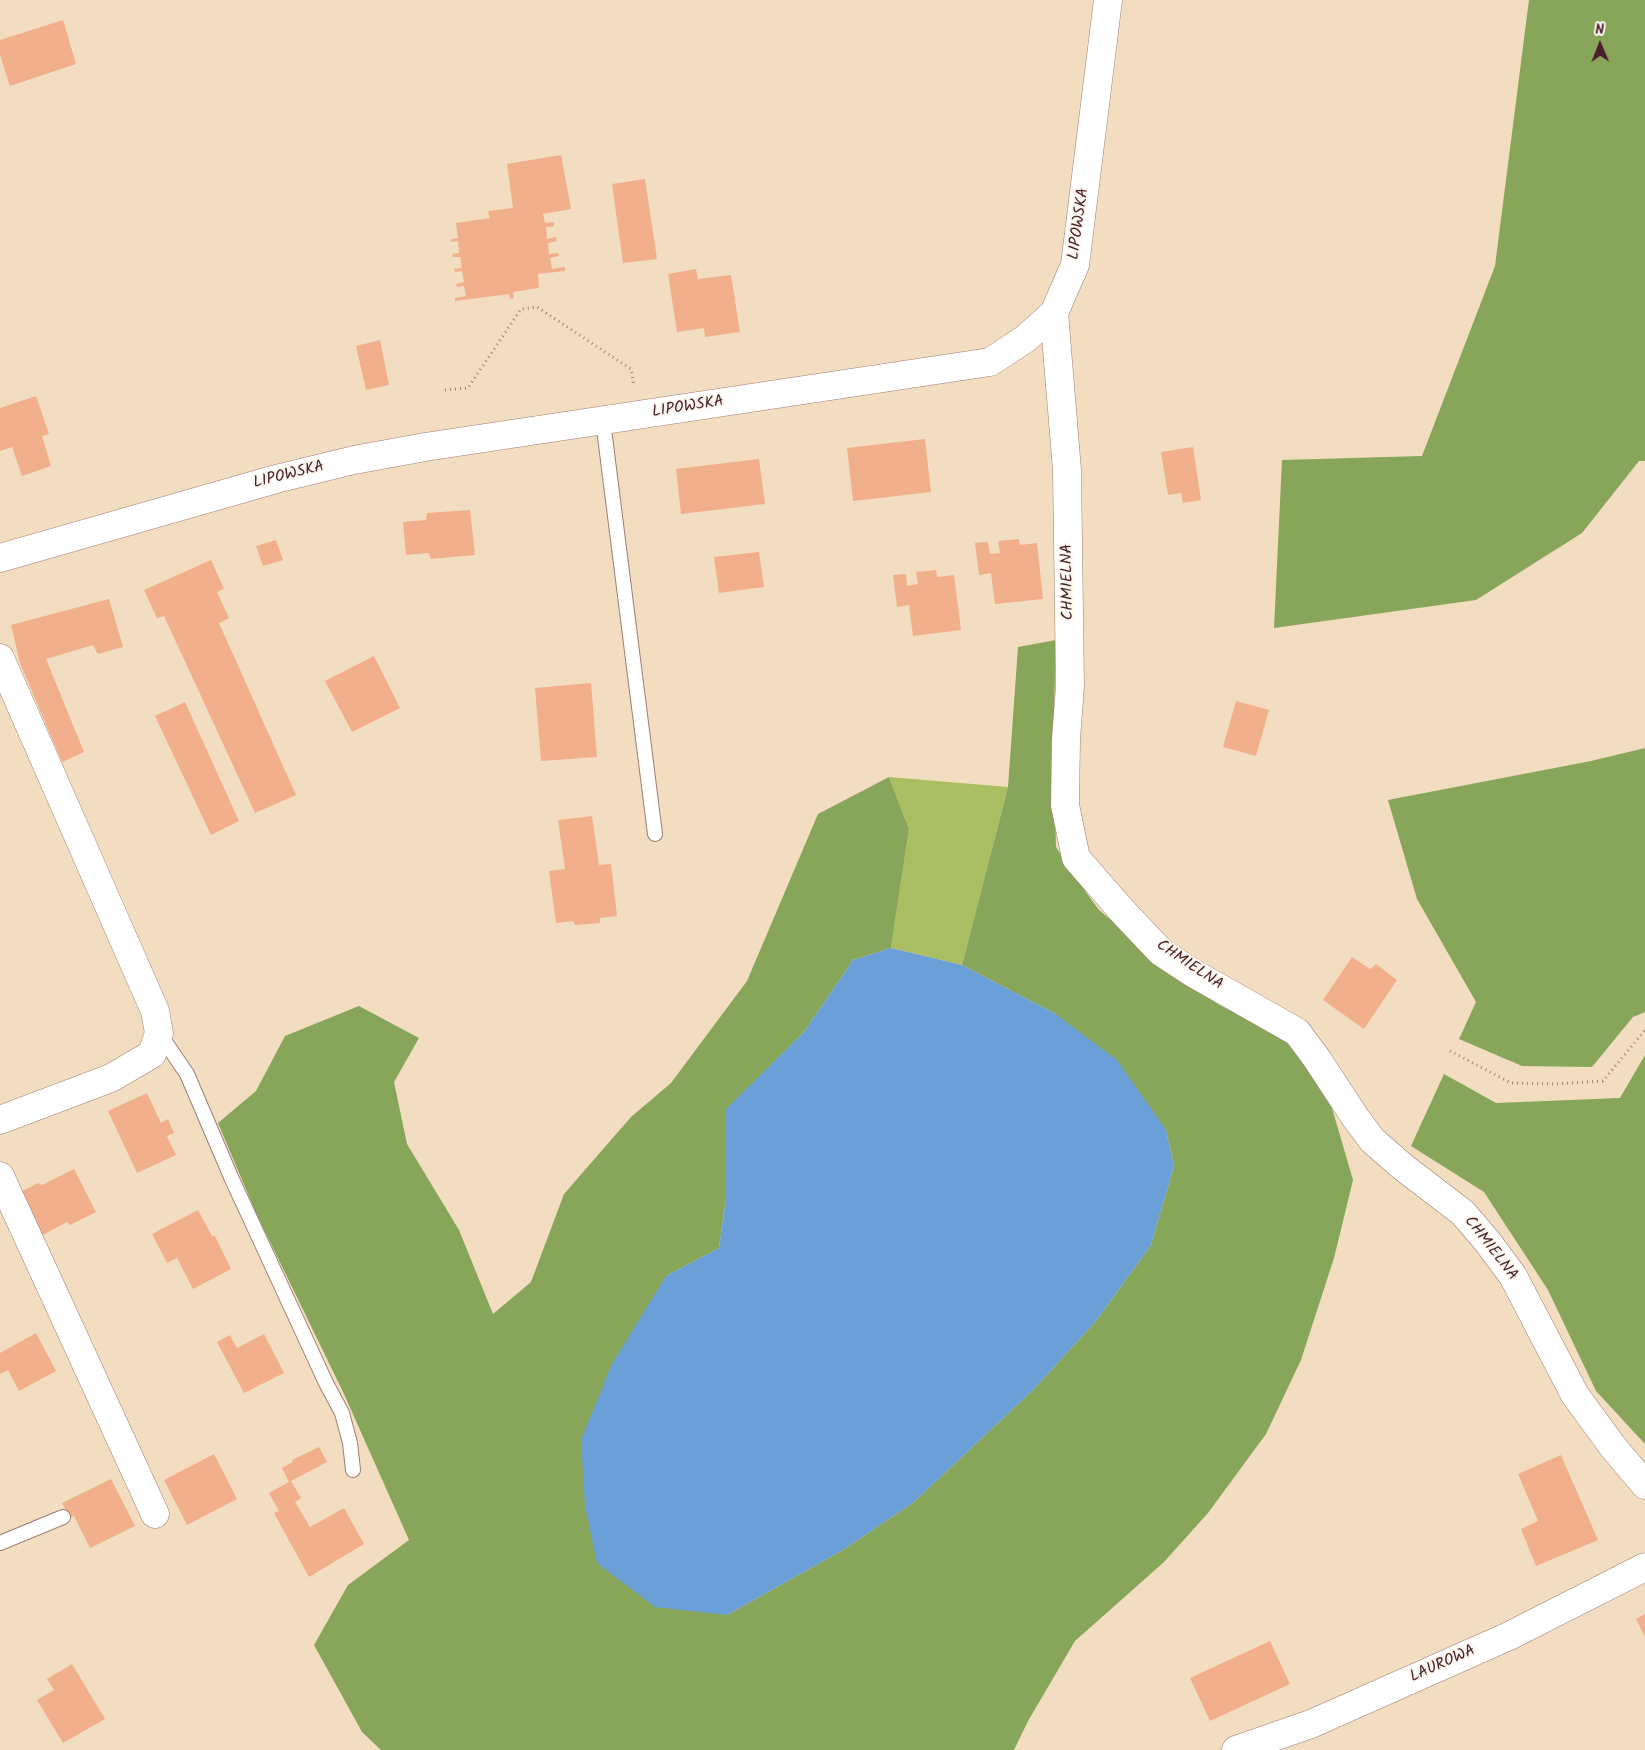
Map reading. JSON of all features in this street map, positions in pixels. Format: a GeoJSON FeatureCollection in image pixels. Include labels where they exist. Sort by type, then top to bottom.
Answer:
{"type":"FeatureCollection","features":[{"type":"Feature","properties":{"kind":"street","name":"LIPOWSKA"},"geometry":{"type":"LineString","coordinates":[[0,558],[276,479],[354,460],[990,362],[1025,339],[1054,313],[1075,265],[1108,0]]}},
{"type":"Feature","properties":{"kind":"street","name":"CHMIELNA"},"geometry":{"type":"LineString","coordinates":[[1054,313],[1067,470],[1070,686],[1066,739],[1066,806],[1076,858],[1124,914],[1161,952],[1208,982],[1297,1032],[1372,1140],[1463,1214],[1488,1241],[1514,1276],[1575,1395],[1613,1448],[1645,1485]]}},
{"type":"Feature","properties":{"kind":"street"},"geometry":{"type":"LineString","coordinates":[[0,658],[155,1011],[159,1033],[152,1054],[111,1078],[0,1120]]}},
{"type":"Feature","properties":{"kind":"street"},"geometry":{"type":"LineString","coordinates":[[0,1176],[155,1514]]}},
{"type":"Feature","properties":{"kind":"street","name":"LAUROWA"},"geometry":{"type":"LineString","coordinates":[[1236,1750],[1310,1724],[1509,1636],[1645,1567]]}},
{"type":"Feature","properties":{"kind":"lane"},"geometry":{"type":"LineString","coordinates":[[604,421],[656,834]]}},
{"type":"Feature","properties":{"kind":"lane"},"geometry":{"type":"LineString","coordinates":[[159,1033],[187,1074],[243,1204],[326,1383],[342,1413],[350,1443],[353,1470]]}},
{"type":"Feature","properties":{"kind":"lane"},"geometry":{"type":"LineString","coordinates":[[0,1543],[63,1516]]}},
{"type":"Feature","properties":{"kind":"path"},"geometry":{"type":"LineString","coordinates":[[445,390],[468,388],[521,310],[537,307],[632,369],[637,415]]}},
{"type":"Feature","properties":{"kind":"path"},"geometry":{"type":"LineString","coordinates":[[1450,1051],[1511,1083],[1554,1084],[1603,1081],[1645,1030]]}},
{"type":"Feature","properties":{"kind":"green space"},"geometry":{"type":"Polygon","coordinates":[[[1529,0],[1645,0],[1645,461],[1639,461],[1582,533],[1476,600],[1274,628],[1282,460],[1422,456],[1495,266],[1529,0]]]}},
{"type":"Feature","properties":{"kind":"green space"},"geometry":{"type":"Polygon","coordinates":[[[1056,640],[1053,746],[1056,847],[1099,910],[1159,960],[1216,1003],[1282,1037],[1327,1091],[1353,1180],[1334,1258],[1301,1360],[1266,1434],[1208,1513],[1164,1562],[1075,1641],[1028,1721],[1014,1750],[381,1750],[362,1732],[314,1645],[348,1585],[409,1540],[344,1394],[256,1213],[218,1123],[256,1091],[285,1036],[359,1006],[419,1038],[394,1082],[407,1144],[459,1230],[493,1314],[531,1282],[564,1194],[631,1117],[671,1083],[747,981],[818,814],[889,777],[909,829],[891,948],[853,960],[804,1032],[726,1110],[726,1199],[719,1248],[666,1276],[727,1615],[843,1550],[914,1502],[1034,1389],[1096,1321],[1151,1245],[1174,1166],[1166,1130],[1054,1013],[962,965],[1008,787],[1018,647],[1056,640]]]}},
{"type":"Feature","properties":{"kind":"green space"},"geometry":{"type":"Polygon","coordinates":[[[1645,748],[1645,1012],[1633,1017],[1592,1067],[1522,1066],[1459,1039],[1476,1002],[1417,899],[1388,800],[1591,761],[1645,748]]]}},
{"type":"Feature","properties":{"kind":"green space"},"geometry":{"type":"Polygon","coordinates":[[[889,777],[1008,787],[962,965],[891,948],[909,829],[889,777]]]}},
{"type":"Feature","properties":{"kind":"green space"},"geometry":{"type":"Polygon","coordinates":[[[1645,1055],[1645,1444],[1596,1391],[1548,1290],[1484,1192],[1411,1146],[1444,1074],[1496,1103],[1620,1098],[1645,1055]]]}},
{"type":"Feature","properties":{"kind":"water"},"geometry":{"type":"Polygon","coordinates":[[[891,948],[962,965],[1054,1013],[1117,1060],[1166,1130],[1174,1166],[1151,1245],[1096,1321],[1034,1389],[914,1502],[843,1550],[727,1615],[655,1607],[597,1563],[585,1506],[581,1440],[612,1364],[666,1276],[719,1248],[726,1199],[725,1110],[804,1032],[853,960],[891,948]]]}},
{"type":"Feature","properties":{"kind":"building"},"geometry":{"type":"Polygon","coordinates":[[[63,20],[76,64],[10,86],[0,55],[0,40],[63,20]]]}},
{"type":"Feature","properties":{"kind":"building"},"geometry":{"type":"Polygon","coordinates":[[[561,155],[571,209],[543,214],[545,223],[554,222],[554,226],[546,227],[547,239],[556,237],[557,241],[548,243],[549,254],[558,253],[559,256],[550,258],[552,269],[565,267],[565,271],[538,274],[539,288],[513,292],[514,298],[510,299],[509,294],[455,301],[455,298],[466,296],[464,286],[457,287],[456,284],[464,282],[462,271],[455,272],[454,269],[462,268],[460,257],[453,257],[452,254],[459,253],[458,241],[451,242],[451,239],[458,238],[456,223],[490,218],[488,211],[513,208],[507,164],[561,155]]]}},
{"type":"Feature","properties":{"kind":"building"},"geometry":{"type":"Polygon","coordinates":[[[645,179],[657,259],[623,263],[612,184],[645,179]]]}},
{"type":"Feature","properties":{"kind":"building"},"geometry":{"type":"Polygon","coordinates":[[[696,269],[698,279],[731,275],[740,332],[705,337],[704,328],[677,332],[668,274],[696,269]]]}},
{"type":"Feature","properties":{"kind":"building"},"geometry":{"type":"Polygon","coordinates":[[[380,340],[389,385],[366,390],[356,346],[380,340]]]}},
{"type":"Feature","properties":{"kind":"building"},"geometry":{"type":"Polygon","coordinates":[[[36,396],[49,434],[42,436],[51,466],[22,476],[12,447],[0,451],[0,408],[36,396]]]}},
{"type":"Feature","properties":{"kind":"building"},"geometry":{"type":"Polygon","coordinates":[[[925,439],[931,492],[853,501],[847,448],[925,439]]]}},
{"type":"Feature","properties":{"kind":"building"},"geometry":{"type":"Polygon","coordinates":[[[1193,447],[1201,500],[1183,503],[1181,493],[1168,495],[1161,452],[1193,447]]]}},
{"type":"Feature","properties":{"kind":"building"},"geometry":{"type":"Polygon","coordinates":[[[759,459],[765,504],[681,514],[676,469],[759,459]]]}},
{"type":"Feature","properties":{"kind":"building"},"geometry":{"type":"Polygon","coordinates":[[[470,510],[475,555],[431,559],[429,553],[406,555],[403,522],[426,520],[427,513],[470,510]]]}},
{"type":"Feature","properties":{"kind":"building"},"geometry":{"type":"Polygon","coordinates":[[[1019,539],[1020,545],[1037,543],[1043,599],[995,604],[991,573],[979,575],[975,543],[988,542],[990,554],[1000,553],[998,541],[1019,539]]]}},
{"type":"Feature","properties":{"kind":"building"},"geometry":{"type":"Polygon","coordinates":[[[276,540],[283,560],[263,566],[256,546],[276,540]]]}},
{"type":"Feature","properties":{"kind":"building"},"geometry":{"type":"Polygon","coordinates":[[[759,552],[764,587],[719,593],[714,557],[759,552]]]}},
{"type":"Feature","properties":{"kind":"building"},"geometry":{"type":"Polygon","coordinates":[[[211,560],[224,589],[217,592],[229,618],[219,623],[296,795],[255,813],[164,616],[157,618],[144,590],[211,560]]]}},
{"type":"Feature","properties":{"kind":"building"},"geometry":{"type":"Polygon","coordinates":[[[936,570],[937,577],[954,575],[961,630],[913,636],[909,605],[897,607],[893,575],[906,574],[907,586],[918,584],[916,572],[936,570]]]}},
{"type":"Feature","properties":{"kind":"building"},"geometry":{"type":"Polygon","coordinates":[[[109,599],[123,647],[98,654],[93,645],[46,659],[84,752],[62,762],[20,663],[11,625],[109,599]]]}},
{"type":"Feature","properties":{"kind":"building"},"geometry":{"type":"Polygon","coordinates":[[[374,656],[400,708],[352,732],[325,681],[374,656]]]}},
{"type":"Feature","properties":{"kind":"building"},"geometry":{"type":"Polygon","coordinates":[[[591,683],[597,757],[541,761],[535,688],[591,683]]]}},
{"type":"Feature","properties":{"kind":"building"},"geometry":{"type":"Polygon","coordinates":[[[1236,701],[1269,710],[1256,756],[1223,747],[1236,701]]]}},
{"type":"Feature","properties":{"kind":"building"},"geometry":{"type":"Polygon","coordinates":[[[185,702],[239,821],[211,835],[155,716],[185,702]]]}},
{"type":"Feature","properties":{"kind":"building"},"geometry":{"type":"Polygon","coordinates":[[[592,816],[599,865],[611,864],[617,916],[600,918],[600,923],[575,925],[573,921],[556,923],[549,871],[565,869],[558,820],[592,816]]]}},
{"type":"Feature","properties":{"kind":"building"},"geometry":{"type":"Polygon","coordinates":[[[1352,957],[1370,969],[1376,964],[1397,980],[1364,1029],[1323,1000],[1352,957]]]}},
{"type":"Feature","properties":{"kind":"building"},"geometry":{"type":"Polygon","coordinates":[[[147,1093],[161,1123],[168,1119],[174,1133],[167,1136],[176,1155],[137,1173],[108,1111],[147,1093]]]}},
{"type":"Feature","properties":{"kind":"building"},"geometry":{"type":"Polygon","coordinates":[[[74,1169],[96,1212],[70,1225],[67,1222],[41,1236],[19,1193],[38,1183],[42,1185],[74,1169]]]}},
{"type":"Feature","properties":{"kind":"building"},"geometry":{"type":"Polygon","coordinates":[[[198,1210],[212,1236],[215,1236],[231,1269],[193,1289],[177,1258],[167,1263],[152,1234],[198,1210]]]}},
{"type":"Feature","properties":{"kind":"building"},"geometry":{"type":"Polygon","coordinates":[[[36,1333],[56,1371],[19,1391],[8,1370],[0,1374],[0,1353],[36,1333]]]}},
{"type":"Feature","properties":{"kind":"building"},"geometry":{"type":"Polygon","coordinates":[[[264,1334],[284,1373],[244,1393],[217,1342],[230,1335],[237,1348],[264,1334]]]}},
{"type":"Feature","properties":{"kind":"building"},"geometry":{"type":"Polygon","coordinates":[[[319,1447],[327,1462],[291,1481],[301,1498],[295,1502],[310,1527],[344,1508],[364,1544],[309,1577],[274,1513],[279,1511],[269,1493],[289,1482],[282,1468],[293,1462],[292,1460],[319,1447]]]}},
{"type":"Feature","properties":{"kind":"building"},"geometry":{"type":"Polygon","coordinates":[[[214,1454],[237,1499],[187,1525],[164,1480],[214,1454]]]}},
{"type":"Feature","properties":{"kind":"building"},"geometry":{"type":"Polygon","coordinates":[[[1561,1455],[1598,1540],[1536,1566],[1521,1529],[1538,1521],[1518,1474],[1561,1455]]]}},
{"type":"Feature","properties":{"kind":"building"},"geometry":{"type":"Polygon","coordinates":[[[111,1479],[135,1526],[90,1548],[74,1516],[70,1518],[62,1503],[111,1479]]]}},
{"type":"Feature","properties":{"kind":"building"},"geometry":{"type":"Polygon","coordinates":[[[1645,1614],[1645,1637],[1636,1619],[1645,1614]]]}},
{"type":"Feature","properties":{"kind":"building"},"geometry":{"type":"Polygon","coordinates":[[[1270,1641],[1290,1684],[1210,1721],[1190,1678],[1270,1641]]]}},
{"type":"Feature","properties":{"kind":"building"},"geometry":{"type":"Polygon","coordinates":[[[72,1664],[105,1719],[63,1743],[37,1700],[54,1690],[47,1679],[72,1664]]]}}]}
